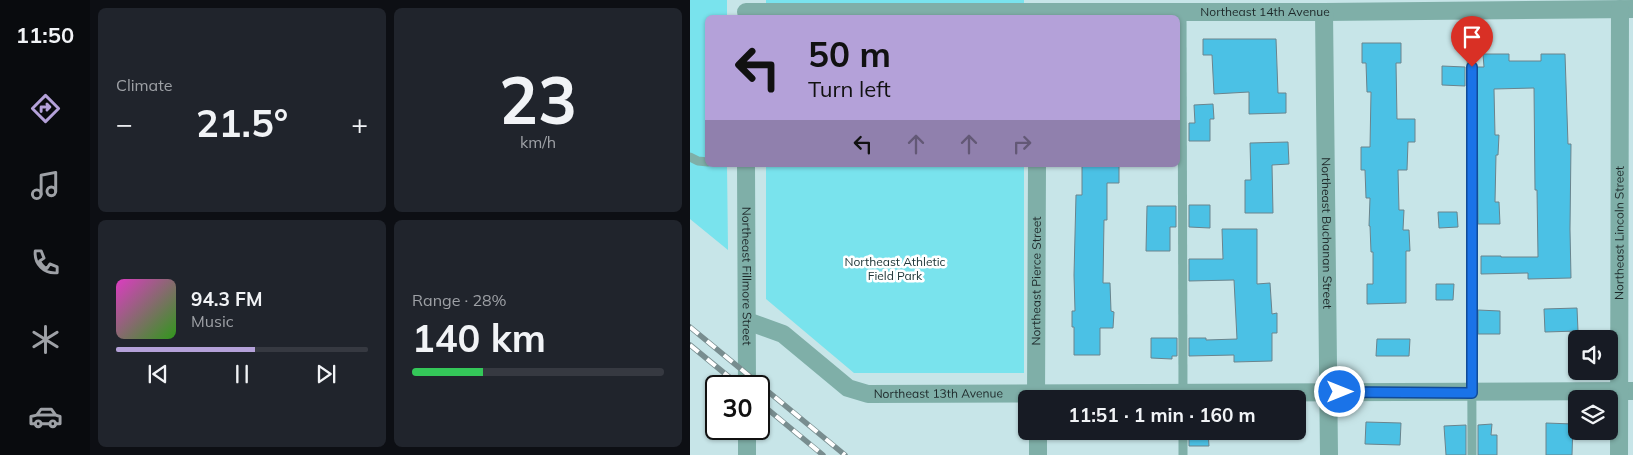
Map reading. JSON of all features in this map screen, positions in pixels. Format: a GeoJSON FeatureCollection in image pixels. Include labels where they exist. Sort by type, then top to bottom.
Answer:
{"type":"FeatureCollection","features":[{"type":"Feature","properties":{"kind":"street","name":"Northeast 14th Avenue"},"geometry":{"type":"LineString","coordinates":[[746,10],[1038,14],[1182,11],[1324,12],[1627,9]]}},
{"type":"Feature","properties":{"kind":"street","name":"Northeast Lincoln Street"},"geometry":{"type":"LineString","coordinates":[[1619,455],[1626,391],[1627,9]]}},
{"type":"Feature","properties":{"kind":"street","name":"Northeast Buchanan Street"},"geometry":{"type":"LineString","coordinates":[[1324,12],[1329,455]]}},
{"type":"Feature","properties":{"kind":"street","name":"Northeast Fillmore Street"},"geometry":{"type":"LineString","coordinates":[[746,167],[747,375]]}},
{"type":"Feature","properties":{"kind":"street","name":"Northeast Pierce Street"},"geometry":{"type":"LineString","coordinates":[[1036,390],[1037,167]]}},
{"type":"Feature","properties":{"kind":"street","name":"Northeast 13th Avenue"},"geometry":{"type":"LineString","coordinates":[[747,321],[783,334],[848,388],[856,392],[868,394],[1018,396]]}},
{"type":"Feature","properties":{"kind":"street","name":"Northeast 13th Avenue"},"geometry":{"type":"LineString","coordinates":[[1306,393],[1626,391]]}},
{"type":"Feature","properties":{"kind":"street"},"geometry":{"type":"LineString","coordinates":[[747,440],[747,455]]}},
{"type":"Feature","properties":{"kind":"street"},"geometry":{"type":"LineString","coordinates":[[1038,440],[1038,455]]}},
{"type":"Feature","properties":{"kind":"lane"},"geometry":{"type":"LineString","coordinates":[[1471,10],[1472,455]]}},
{"type":"Feature","properties":{"kind":"lane"},"geometry":{"type":"LineString","coordinates":[[1182,11],[1183,390]]}},
{"type":"Feature","properties":{"kind":"lane"},"geometry":{"type":"LineString","coordinates":[[690,157],[705,162]]}},
{"type":"Feature","properties":{"kind":"lane"},"geometry":{"type":"LineString","coordinates":[[1183,440],[1183,455]]}},
{"type":"Feature","properties":{"kind":"green space"},"geometry":{"type":"Polygon","coordinates":[[[690,0],[727,0],[727,15],[705,15],[705,167],[727,167],[728,250],[690,219],[690,0]]]}},
{"type":"Feature","properties":{"kind":"green space"},"geometry":{"type":"Polygon","coordinates":[[[766,0],[1024,0],[1024,15],[766,15],[766,0]]]}},
{"type":"Feature","properties":{"kind":"green space","name":"Northeast Athletic Field Park"},"geometry":{"type":"Polygon","coordinates":[[[766,167],[1024,167],[1024,373],[854,373],[766,299],[766,167]]]}},
{"type":"Feature","properties":{"kind":"building"},"geometry":{"type":"Polygon","coordinates":[[[1203,39],[1276,39],[1278,93],[1286,93],[1286,113],[1249,114],[1249,92],[1214,94],[1212,55],[1203,55],[1203,39]]]}},
{"type":"Feature","properties":{"kind":"building"},"geometry":{"type":"Polygon","coordinates":[[[1362,43],[1401,43],[1401,63],[1396,63],[1397,119],[1415,119],[1415,142],[1408,142],[1407,170],[1398,170],[1399,210],[1404,210],[1403,230],[1409,230],[1410,251],[1406,251],[1406,303],[1367,304],[1367,284],[1373,284],[1373,252],[1371,252],[1369,226],[1370,198],[1366,198],[1365,170],[1361,170],[1361,147],[1370,147],[1371,92],[1367,92],[1366,63],[1362,63],[1362,43]]]}},
{"type":"Feature","properties":{"kind":"building"},"geometry":{"type":"Polygon","coordinates":[[[1483,54],[1509,54],[1509,61],[1541,61],[1541,54],[1565,54],[1568,144],[1571,144],[1571,278],[1528,279],[1528,273],[1481,274],[1481,256],[1538,257],[1534,88],[1494,89],[1495,135],[1499,135],[1498,155],[1496,155],[1495,202],[1499,202],[1500,224],[1478,224],[1477,67],[1484,67],[1483,54]]]}},
{"type":"Feature","properties":{"kind":"building"},"geometry":{"type":"Polygon","coordinates":[[[1442,66],[1465,67],[1465,86],[1442,85],[1442,66]]]}},
{"type":"Feature","properties":{"kind":"building"},"geometry":{"type":"Polygon","coordinates":[[[1213,104],[1214,119],[1210,119],[1210,141],[1189,141],[1189,123],[1195,123],[1194,105],[1213,104]]]}},
{"type":"Feature","properties":{"kind":"building"},"geometry":{"type":"Polygon","coordinates":[[[1288,142],[1289,164],[1272,165],[1273,213],[1245,213],[1245,180],[1251,180],[1250,143],[1288,142]]]}},
{"type":"Feature","properties":{"kind":"building"},"geometry":{"type":"Polygon","coordinates":[[[1082,167],[1119,167],[1119,183],[1107,183],[1107,220],[1104,220],[1103,283],[1110,283],[1111,311],[1114,312],[1113,328],[1100,328],[1100,355],[1074,355],[1072,311],[1075,311],[1076,195],[1082,195],[1082,167]]]}},
{"type":"Feature","properties":{"kind":"building"},"geometry":{"type":"Polygon","coordinates":[[[1189,205],[1210,205],[1210,228],[1189,227],[1189,205]]]}},
{"type":"Feature","properties":{"kind":"building"},"geometry":{"type":"Polygon","coordinates":[[[1147,206],[1176,206],[1176,227],[1170,227],[1170,251],[1146,251],[1147,206]]]}},
{"type":"Feature","properties":{"kind":"building"},"geometry":{"type":"Polygon","coordinates":[[[1438,212],[1457,212],[1458,227],[1439,228],[1438,212]]]}},
{"type":"Feature","properties":{"kind":"building"},"geometry":{"type":"Polygon","coordinates":[[[1222,229],[1257,229],[1257,284],[1270,283],[1272,314],[1277,313],[1277,333],[1272,333],[1272,361],[1234,362],[1234,355],[1189,356],[1189,338],[1206,338],[1206,340],[1237,339],[1234,280],[1189,281],[1189,259],[1223,259],[1222,229]]]}},
{"type":"Feature","properties":{"kind":"building"},"geometry":{"type":"Polygon","coordinates":[[[1436,284],[1454,284],[1453,300],[1436,300],[1436,284]]]}},
{"type":"Feature","properties":{"kind":"building"},"geometry":{"type":"Polygon","coordinates":[[[1577,308],[1578,330],[1545,332],[1544,309],[1577,308]]]}},
{"type":"Feature","properties":{"kind":"building"},"geometry":{"type":"Polygon","coordinates":[[[1478,310],[1500,311],[1500,334],[1478,334],[1478,310]]]}},
{"type":"Feature","properties":{"kind":"building"},"geometry":{"type":"Polygon","coordinates":[[[1151,338],[1177,338],[1177,356],[1172,356],[1172,359],[1151,358],[1151,338]]]}},
{"type":"Feature","properties":{"kind":"building"},"geometry":{"type":"Polygon","coordinates":[[[1377,339],[1410,339],[1409,356],[1376,356],[1377,339]]]}},
{"type":"Feature","properties":{"kind":"building"},"geometry":{"type":"Polygon","coordinates":[[[1366,422],[1401,423],[1400,445],[1365,444],[1366,422]]]}},
{"type":"Feature","properties":{"kind":"building"},"geometry":{"type":"Polygon","coordinates":[[[1546,423],[1568,424],[1568,440],[1572,440],[1572,455],[1546,455],[1546,423]]]}},
{"type":"Feature","properties":{"kind":"building"},"geometry":{"type":"Polygon","coordinates":[[[1492,424],[1491,435],[1497,435],[1497,455],[1478,455],[1478,425],[1492,424]]]}},
{"type":"Feature","properties":{"kind":"building"},"geometry":{"type":"Polygon","coordinates":[[[1466,425],[1466,455],[1446,455],[1444,426],[1466,425]]]}},
{"type":"Feature","properties":{"kind":"building"},"geometry":{"type":"Polygon","coordinates":[[[1189,440],[1209,440],[1209,446],[1189,446],[1189,440]]]}},
{"type":"Feature","properties":{"kind":"railway"},"geometry":{"type":"LineString","coordinates":[[690,327],[845,455]]}},
{"type":"Feature","properties":{"kind":"railway"},"geometry":{"type":"LineString","coordinates":[[690,345],[727,375]]}},
{"type":"Feature","properties":{"kind":"railway"},"geometry":{"type":"LineString","coordinates":[[770,411],[823,455]]}},
{"type":"Feature","properties":{"kind":"route"},"geometry":{"type":"LineString","coordinates":[[1340,392],[1472,393],[1472,67]]}}]}
